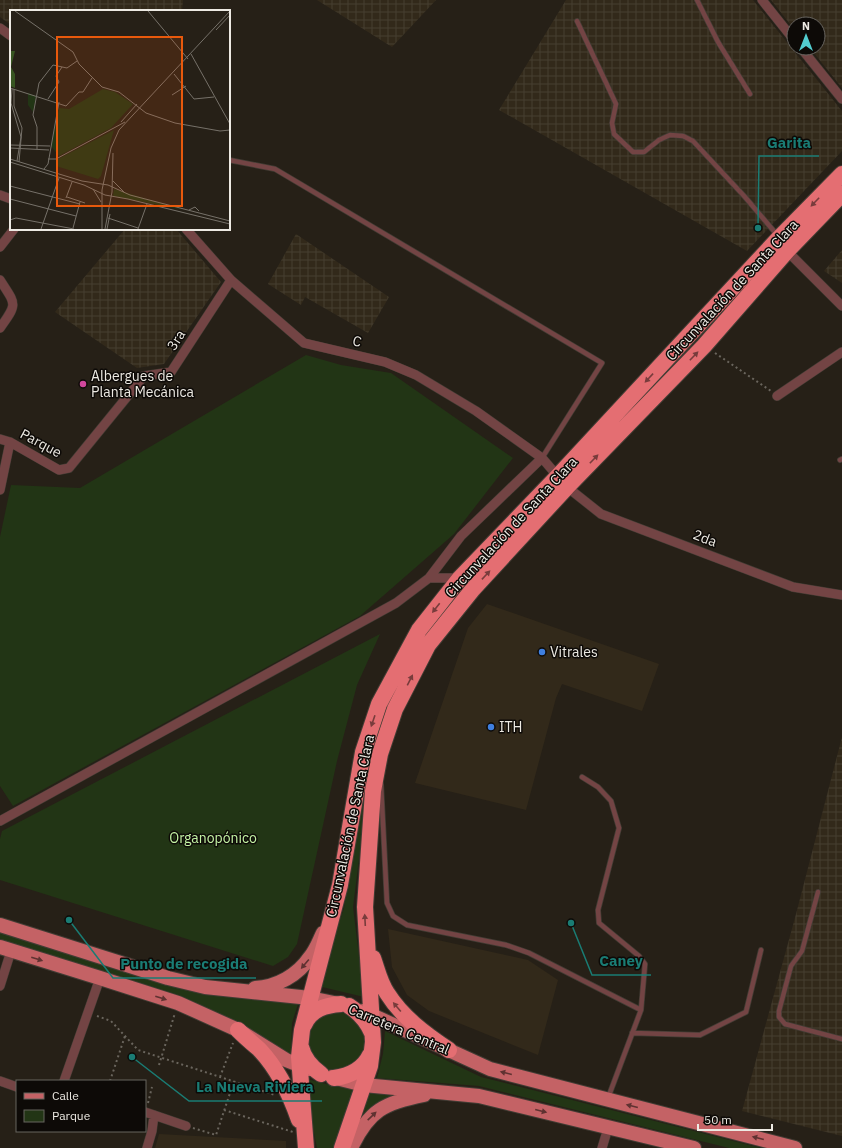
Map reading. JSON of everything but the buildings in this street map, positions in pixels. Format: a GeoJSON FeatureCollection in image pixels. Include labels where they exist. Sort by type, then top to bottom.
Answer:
{"type":"FeatureCollection","features":[{"type":"Feature","properties":{"kind":"highway","name":"Circunvalación de Santa Clara"},"geometry":{"type":"LineString","coordinates":[[305,1142],[299,1047],[301,1033],[340,885],[371,753],[379,704],[419,630],[460,578],[704,346],[783,245],[842,174]]}},
{"type":"Feature","properties":{"kind":"highway","name":"Circunvalación de Santa Clara"},"geometry":{"type":"LineString","coordinates":[[342,1148],[370,1066],[373,1046],[364,907],[372,791],[371,753],[428,645],[473,588],[562,482],[783,245],[842,194]]}},
{"type":"Feature","properties":{"kind":"highway"},"geometry":{"type":"LineString","coordinates":[[366,939],[386,992],[396,1006],[412,1023],[449,1050]]}},
{"type":"Feature","properties":{"kind":"highway"},"geometry":{"type":"LineString","coordinates":[[345,1005],[361,1015],[366,1021],[372,1035],[373,1046],[366,1061],[358,1070],[350,1074],[327,1076],[309,1064],[305,1058],[302,1051],[301,1033],[310,1015],[316,1010],[324,1006],[345,1005]]}},
{"type":"Feature","properties":{"kind":"highway"},"geometry":{"type":"LineString","coordinates":[[238,1030],[259,1050],[274,1068],[292,1100],[305,1142]]}},
{"type":"Feature","properties":{"kind":"main road"},"geometry":{"type":"LineString","coordinates":[[205,987],[257,988],[278,983],[289,978],[301,969],[310,957],[331,918]]}},
{"type":"Feature","properties":{"kind":"main road","name":"Carretera Central"},"geometry":{"type":"LineString","coordinates":[[0,925],[168,978],[205,987],[310,998],[345,1005],[371,1014],[490,1069],[795,1148]]}},
{"type":"Feature","properties":{"kind":"main road"},"geometry":{"type":"LineString","coordinates":[[5,949],[178,1003],[238,1030],[286,1060],[327,1076],[364,1085],[479,1096],[694,1148]]}},
{"type":"Feature","properties":{"kind":"main road"},"geometry":{"type":"LineString","coordinates":[[351,1148],[367,1120],[378,1110],[388,1104],[403,1099],[442,1092]]}},
{"type":"Feature","properties":{"kind":"street"},"geometry":{"type":"LineString","coordinates":[[762,0],[786,30]]}},
{"type":"Feature","properties":{"kind":"street"},"geometry":{"type":"LineString","coordinates":[[0,28],[10,35]]}},
{"type":"Feature","properties":{"kind":"street"},"geometry":{"type":"LineString","coordinates":[[807,56],[842,99]]}},
{"type":"Feature","properties":{"kind":"street"},"geometry":{"type":"LineString","coordinates":[[0,195],[10,199]]}},
{"type":"Feature","properties":{"kind":"street"},"geometry":{"type":"LineString","coordinates":[[0,247],[13,230]]}},
{"type":"Feature","properties":{"kind":"street","name":"C"},"geometry":{"type":"LineString","coordinates":[[187,230],[231,280],[304,343],[385,362],[416,375],[476,411],[542,458],[562,482]]}},
{"type":"Feature","properties":{"kind":"street"},"geometry":{"type":"LineString","coordinates":[[783,245],[842,306]]}},
{"type":"Feature","properties":{"kind":"street"},"geometry":{"type":"LineString","coordinates":[[0,280],[13,299],[13,310],[0,328]]}},
{"type":"Feature","properties":{"kind":"street","name":"3ra"},"geometry":{"type":"LineString","coordinates":[[69,468],[144,376],[171,372],[231,280]]}},
{"type":"Feature","properties":{"kind":"street"},"geometry":{"type":"LineString","coordinates":[[777,396],[842,352]]}},
{"type":"Feature","properties":{"kind":"street","name":"Parque"},"geometry":{"type":"LineString","coordinates":[[0,439],[10,442],[59,470],[69,468]]}},
{"type":"Feature","properties":{"kind":"street"},"geometry":{"type":"LineString","coordinates":[[0,490],[10,442]]}},
{"type":"Feature","properties":{"kind":"street"},"geometry":{"type":"LineString","coordinates":[[0,821],[396,603],[430,578],[461,536],[542,458]]}},
{"type":"Feature","properties":{"kind":"street","name":"2da"},"geometry":{"type":"LineString","coordinates":[[562,482],[601,514],[793,587],[842,595]]}},
{"type":"Feature","properties":{"kind":"street"},"geometry":{"type":"LineString","coordinates":[[430,578],[460,578]]}},
{"type":"Feature","properties":{"kind":"street"},"geometry":{"type":"LineString","coordinates":[[0,986],[5,949]]}},
{"type":"Feature","properties":{"kind":"street"},"geometry":{"type":"LineString","coordinates":[[64,1080],[100,978]]}},
{"type":"Feature","properties":{"kind":"street"},"geometry":{"type":"LineString","coordinates":[[0,1081],[16,1087]]}},
{"type":"Feature","properties":{"kind":"street"},"geometry":{"type":"LineString","coordinates":[[147,1148],[149,1130],[148,1111],[186,1126]]}},
{"type":"Feature","properties":{"kind":"street"},"geometry":{"type":"LineString","coordinates":[[602,1148],[608,1128]]}},
{"type":"Feature","properties":{"kind":"lane"},"geometry":{"type":"LineString","coordinates":[[697,0],[718,42],[750,94]]}},
{"type":"Feature","properties":{"kind":"lane"},"geometry":{"type":"LineString","coordinates":[[578,22],[616,104],[612,123],[614,134],[633,152],[644,152],[659,140],[670,135],[683,136],[693,141],[745,197],[783,245]]}},
{"type":"Feature","properties":{"kind":"lane"},"geometry":{"type":"LineString","coordinates":[[230,160],[275,169],[602,364],[542,458]]}},
{"type":"Feature","properties":{"kind":"lane"},"geometry":{"type":"LineString","coordinates":[[371,753],[387,903],[393,916],[407,925],[506,945],[529,953],[641,1010]]}},
{"type":"Feature","properties":{"kind":"lane"},"geometry":{"type":"LineString","coordinates":[[582,778],[598,787],[611,800],[619,828],[598,910],[599,923],[640,956],[645,964],[641,1010],[608,1100]]}},
{"type":"Feature","properties":{"kind":"lane"},"geometry":{"type":"LineString","coordinates":[[818,892],[802,951],[791,966],[779,1011],[779,1017],[785,1024],[842,1039]]}},
{"type":"Feature","properties":{"kind":"lane"},"geometry":{"type":"LineString","coordinates":[[632,1033],[700,1035],[746,1012],[761,950]]}},
{"type":"Feature","properties":{"kind":"path"},"geometry":{"type":"LineString","coordinates":[[704,346],[777,396]]}},
{"type":"Feature","properties":{"kind":"path"},"geometry":{"type":"LineString","coordinates":[[159,1066],[178,1003]]}},
{"type":"Feature","properties":{"kind":"path"},"geometry":{"type":"LineString","coordinates":[[88,1012],[111,1021],[138,1050],[292,1100]]}},
{"type":"Feature","properties":{"kind":"path"},"geometry":{"type":"LineString","coordinates":[[220,1077],[238,1030]]}},
{"type":"Feature","properties":{"kind":"path"},"geometry":{"type":"LineString","coordinates":[[110,1080],[125,1036]]}},
{"type":"Feature","properties":{"kind":"path"},"geometry":{"type":"LineString","coordinates":[[186,1126],[216,1136],[234,1081]]}},
{"type":"Feature","properties":{"kind":"path"},"geometry":{"type":"LineString","coordinates":[[148,1111],[152,1087]]}},
{"type":"Feature","properties":{"kind":"path"},"geometry":{"type":"LineString","coordinates":[[224,1110],[305,1142]]}},
{"type":"Feature","properties":{"kind":"shaded area"},"geometry":{"type":"Polygon","coordinates":[[[0,0],[183,0],[182,10],[10,10],[10,24],[0,17],[0,0]]]}},
{"type":"Feature","properties":{"kind":"shaded area"},"geometry":{"type":"Polygon","coordinates":[[[317,0],[436,0],[392,47],[317,0]]]}},
{"type":"Feature","properties":{"kind":"shaded area"},"geometry":{"type":"Polygon","coordinates":[[[566,0],[753,0],[786,41],[786,56],[798,56],[842,111],[842,151],[747,251],[499,110],[566,0]]]}},
{"type":"Feature","properties":{"kind":"shaded area"},"geometry":{"type":"Polygon","coordinates":[[[771,0],[842,0],[842,88],[816,56],[826,56],[826,16],[786,16],[786,19],[771,0]]]}},
{"type":"Feature","properties":{"kind":"shaded area"},"geometry":{"type":"Polygon","coordinates":[[[124,230],[177,230],[221,282],[164,364],[137,368],[55,312],[124,230]]]}},
{"type":"Feature","properties":{"kind":"shaded area"},"geometry":{"type":"Polygon","coordinates":[[[296,234],[389,297],[368,333],[305,297],[301,305],[268,284],[296,234]]]}},
{"type":"Feature","properties":{"kind":"shaded area"},"geometry":{"type":"Polygon","coordinates":[[[842,250],[842,283],[824,271],[842,250]]]}},
{"type":"Feature","properties":{"kind":"shaded area"},"geometry":{"type":"Polygon","coordinates":[[[487,604],[659,664],[642,711],[562,684],[556,698],[526,810],[415,783],[468,628],[487,604]]]}},
{"type":"Feature","properties":{"kind":"shaded area"},"geometry":{"type":"Polygon","coordinates":[[[842,737],[842,1136],[742,1111],[796,914],[842,737]]]}},
{"type":"Feature","properties":{"kind":"shaded area"},"geometry":{"type":"Polygon","coordinates":[[[388,929],[528,960],[558,980],[538,1055],[429,1011],[407,995],[392,967],[388,929]]]}},
{"type":"Feature","properties":{"kind":"shaded area"},"geometry":{"type":"Polygon","coordinates":[[[159,1134],[286,1141],[286,1148],[155,1148],[159,1134]]]}},
{"type":"Feature","properties":{"kind":"green space"},"geometry":{"type":"Polygon","coordinates":[[[306,355],[341,365],[391,373],[513,458],[454,534],[360,616],[13,806],[0,786],[0,537],[11,485],[80,488],[306,355]]]}},
{"type":"Feature","properties":{"kind":"green space","name":"Organopónico"},"geometry":{"type":"Polygon","coordinates":[[[380,634],[357,685],[337,761],[297,944],[288,957],[273,966],[0,880],[0,839],[2,831],[380,634]]]}},
{"type":"Feature","properties":{"kind":"green space"},"geometry":{"type":"Polygon","coordinates":[[[371,764],[353,907],[364,997],[318,986],[344,908],[362,788],[371,764]]]}},
{"type":"Feature","properties":{"kind":"green space"},"geometry":{"type":"Polygon","coordinates":[[[0,930],[186,989],[235,998],[299,1001],[292,1023],[291,1055],[247,1028],[183,997],[0,940],[0,930]]]}},
{"type":"Feature","properties":{"kind":"green space"},"geometry":{"type":"Polygon","coordinates":[[[346,1011],[363,1024],[368,1047],[356,1066],[327,1072],[306,1051],[311,1022],[316,1016],[346,1011]]]}},
{"type":"Feature","properties":{"kind":"green space"},"geometry":{"type":"Polygon","coordinates":[[[385,1031],[481,1077],[761,1148],[729,1148],[479,1086],[377,1078],[383,1054],[385,1031]]]}},
{"type":"Feature","properties":{"kind":"green space"},"geometry":{"type":"Polygon","coordinates":[[[303,1078],[354,1089],[334,1148],[317,1148],[303,1078]]]}},
{"type":"Feature","properties":{"kind":"green space"},"geometry":{"type":"Polygon","coordinates":[[[370,1090],[400,1092],[379,1103],[363,1115],[370,1090]]]}},
{"type":"Feature","properties":{"kind":"place","name":"Garita"},"geometry":{"type":"Point","coordinates":[758,228]}},
{"type":"Feature","properties":{"kind":"place","name":"Albergues de Planta Mecánica"},"geometry":{"type":"Point","coordinates":[83,384]}},
{"type":"Feature","properties":{"kind":"place","name":"Vitrales"},"geometry":{"type":"Point","coordinates":[542,652]}},
{"type":"Feature","properties":{"kind":"place","name":"ITH"},"geometry":{"type":"Point","coordinates":[491,727]}},
{"type":"Feature","properties":{"kind":"place","name":"Punto de recogida"},"geometry":{"type":"Point","coordinates":[69,920]}},
{"type":"Feature","properties":{"kind":"place","name":"Caney"},"geometry":{"type":"Point","coordinates":[571,923]}},
{"type":"Feature","properties":{"kind":"place","name":"La Nueva Riviera"},"geometry":{"type":"Point","coordinates":[132,1057]}}]}
